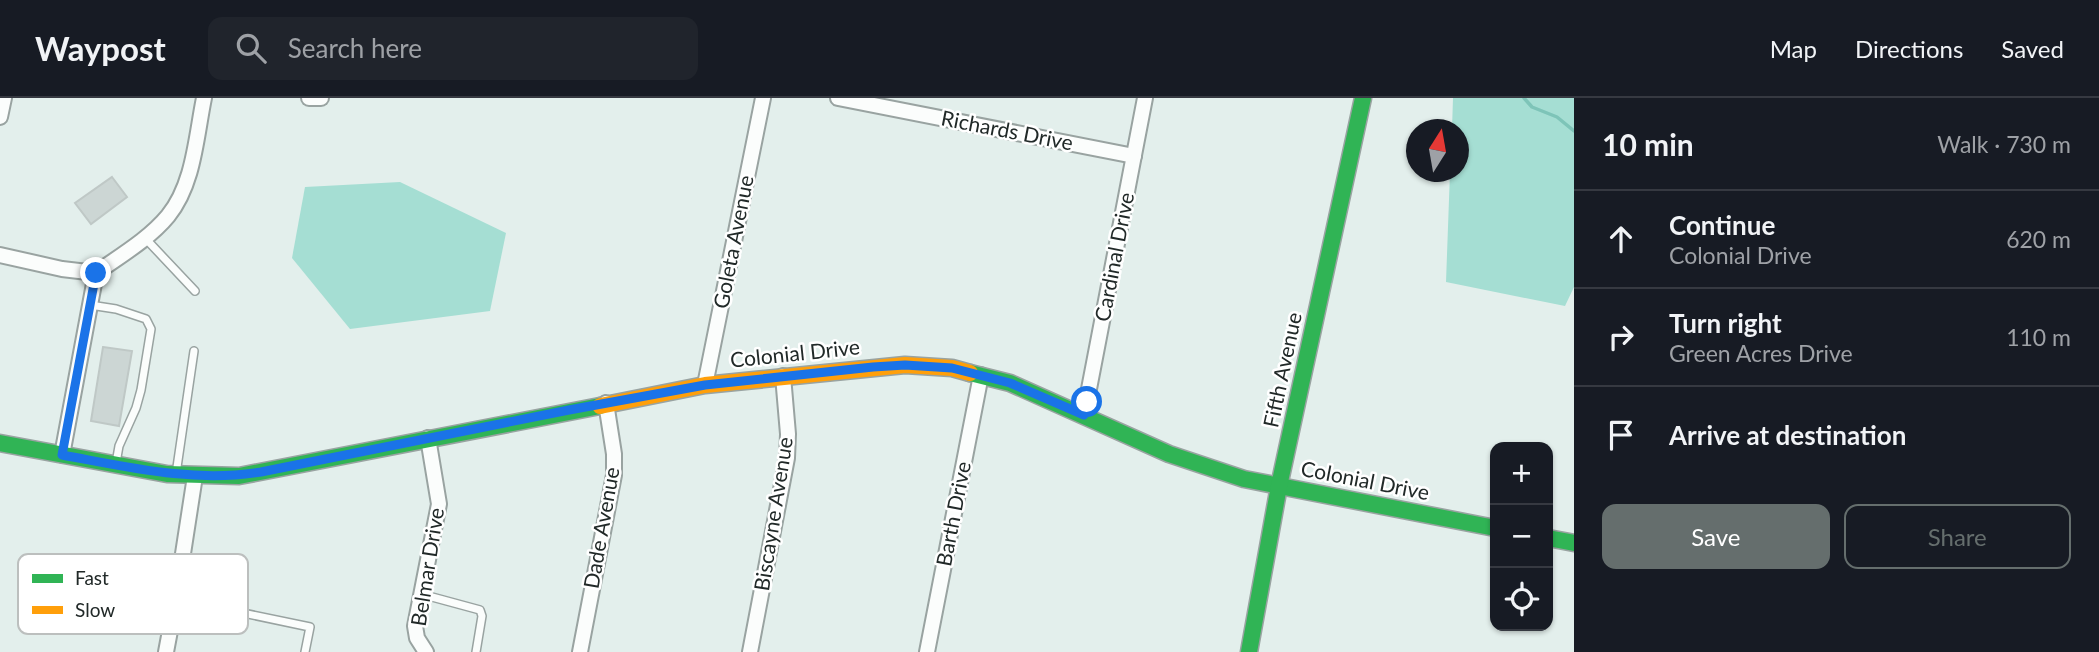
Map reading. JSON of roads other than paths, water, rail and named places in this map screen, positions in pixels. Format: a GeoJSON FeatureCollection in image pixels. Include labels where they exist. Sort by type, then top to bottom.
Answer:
{"type":"FeatureCollection","features":[{"type":"Feature","properties":{"kind":"street"},"geometry":{"type":"LineString","coordinates":[[0,117],[4,98]]}},
{"type":"Feature","properties":{"kind":"street"},"geometry":{"type":"LineString","coordinates":[[62,455],[96,273],[145,237],[167,216],[183,191],[204,98]]}},
{"type":"Feature","properties":{"kind":"street"},"geometry":{"type":"LineString","coordinates":[[309,98],[321,98]]}},
{"type":"Feature","properties":{"kind":"street","name":"Goleta Avenue"},"geometry":{"type":"LineString","coordinates":[[705,385],[763,98]]}},
{"type":"Feature","properties":{"kind":"street","name":"Richards Drive"},"geometry":{"type":"LineString","coordinates":[[838,98],[1134,156]]}},
{"type":"Feature","properties":{"kind":"street","name":"Cardinal Drive"},"geometry":{"type":"LineString","coordinates":[[1084,415],[1145,98]]}},
{"type":"Feature","properties":{"kind":"street","name":"Fifth Avenue"},"geometry":{"type":"LineString","coordinates":[[1249,652],[1279,486],[1363,98]]}},
{"type":"Feature","properties":{"kind":"street"},"geometry":{"type":"LineString","coordinates":[[0,255],[62,269],[96,273]]}},
{"type":"Feature","properties":{"kind":"street","name":"Colonial Drive"},"geometry":{"type":"LineString","coordinates":[[0,443],[176,475],[239,476],[705,385],[905,365],[952,368],[1020,386],[1169,454],[1244,479],[1490,527]]}},
{"type":"Feature","properties":{"kind":"street","name":"Barth Drive"},"geometry":{"type":"LineString","coordinates":[[927,652],[981,375]]}},
{"type":"Feature","properties":{"kind":"street","name":"Biscayne Avenue"},"geometry":{"type":"LineString","coordinates":[[750,652],[787,458],[788,434],[783,376]]}},
{"type":"Feature","properties":{"kind":"street","name":"Dade Avenue"},"geometry":{"type":"LineString","coordinates":[[580,652],[614,475],[614,454],[606,403]]}},
{"type":"Feature","properties":{"kind":"street","name":"Belmar Drive"},"geometry":{"type":"LineString","coordinates":[[426,652],[417,638],[415,626],[439,504],[429,439]]}},
{"type":"Feature","properties":{"kind":"street"},"geometry":{"type":"LineString","coordinates":[[183,554],[195,476]]}},
{"type":"Feature","properties":{"kind":"street"},"geometry":{"type":"LineString","coordinates":[[1553,539],[1574,543]]}},
{"type":"Feature","properties":{"kind":"street"},"geometry":{"type":"LineString","coordinates":[[166,652],[169,634]]}},
{"type":"Feature","properties":{"kind":"lane"},"geometry":{"type":"LineString","coordinates":[[145,237],[195,291]]}},
{"type":"Feature","properties":{"kind":"lane"},"geometry":{"type":"LineString","coordinates":[[90,304],[137,315],[146,319],[151,329],[141,390],[119,446],[116,465]]}},
{"type":"Feature","properties":{"kind":"lane"},"geometry":{"type":"LineString","coordinates":[[176,475],[194,351]]}},
{"type":"Feature","properties":{"kind":"lane"},"geometry":{"type":"LineString","coordinates":[[421,594],[480,610],[482,616],[476,652]]}},
{"type":"Feature","properties":{"kind":"lane"},"geometry":{"type":"LineString","coordinates":[[248,614],[310,627],[305,652]]}},
{"type":"Feature","properties":{"kind":"waterway"},"geometry":{"type":"LineString","coordinates":[[1524,98],[1532,107],[1557,117],[1574,131]]}}]}
